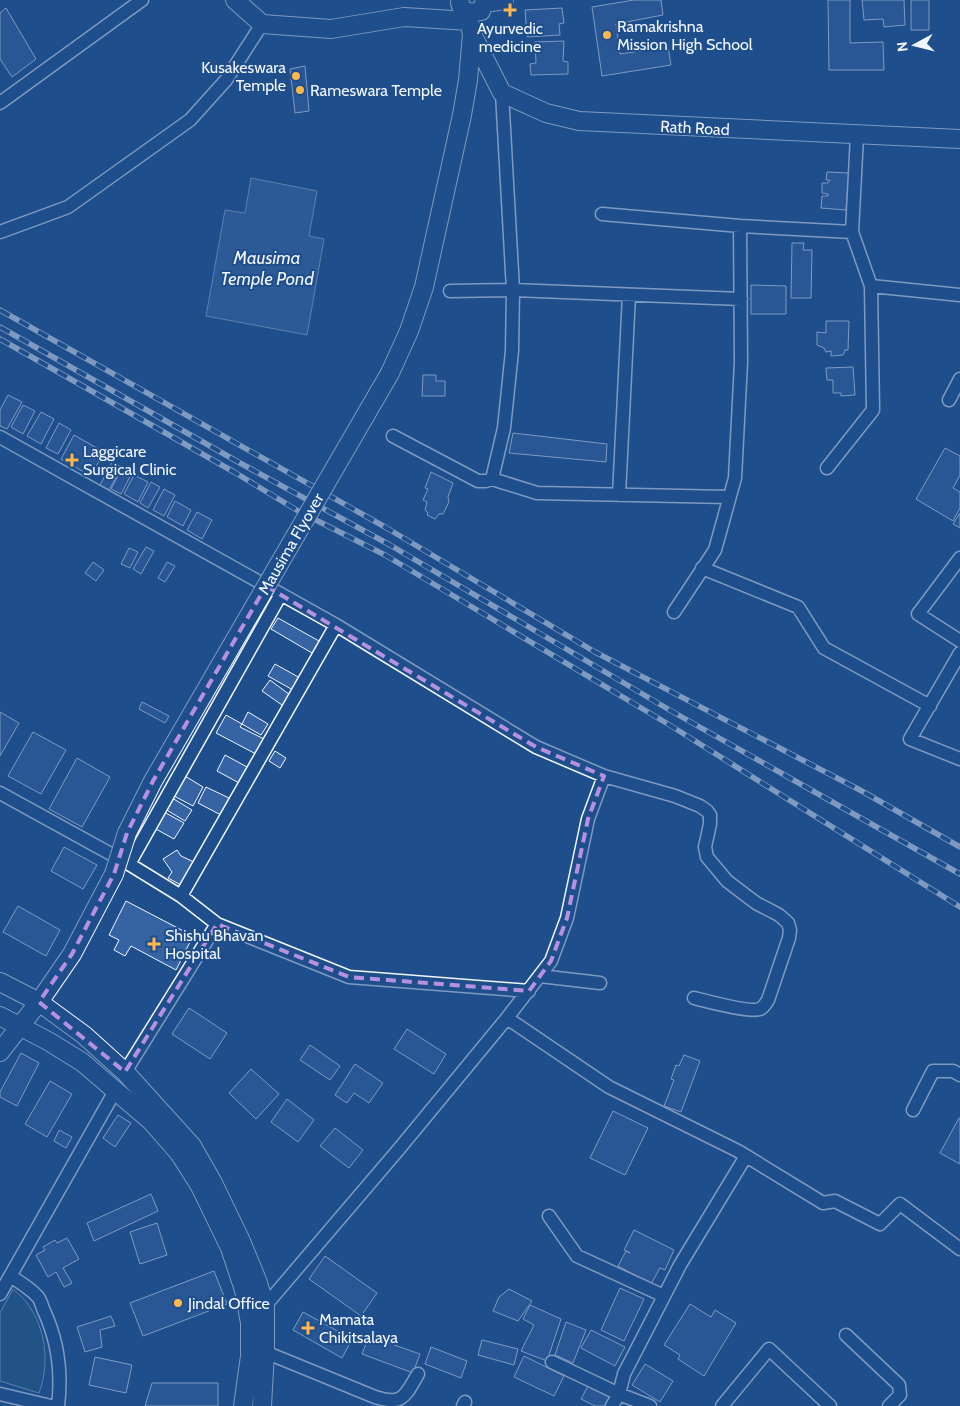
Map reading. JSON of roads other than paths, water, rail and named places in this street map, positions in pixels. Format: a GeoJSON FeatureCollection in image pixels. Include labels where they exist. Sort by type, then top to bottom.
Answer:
{"type":"FeatureCollection","features":[{"type":"Feature","properties":{"kind":"street"},"geometry":{"type":"LineString","coordinates":[[0,102],[142,0]]}},
{"type":"Feature","properties":{"kind":"street"},"geometry":{"type":"LineString","coordinates":[[235,0],[262,24],[332,29],[404,17],[466,16]]}},
{"type":"Feature","properties":{"kind":"street"},"geometry":{"type":"LineString","coordinates":[[466,16],[466,12],[481,11],[485,1],[504,0]]}},
{"type":"Feature","properties":{"kind":"street"},"geometry":{"type":"LineString","coordinates":[[466,16],[502,93],[513,290],[512,352],[504,428],[492,479]]}},
{"type":"Feature","properties":{"kind":"street","name":"Mausima Flyover"},"geometry":{"type":"LineString","coordinates":[[0,1052],[39,1002],[72,954],[114,874],[127,833],[153,781],[390,373],[424,287],[462,116],[468,80],[466,16]]}},
{"type":"Feature","properties":{"kind":"street"},"geometry":{"type":"LineString","coordinates":[[0,232],[68,207],[190,120],[226,80],[262,24]]}},
{"type":"Feature","properties":{"kind":"street","name":"Rath Road"},"geometry":{"type":"LineString","coordinates":[[502,93],[546,113],[579,121],[857,136],[960,139]]}},
{"type":"Feature","properties":{"kind":"street"},"geometry":{"type":"LineString","coordinates":[[827,468],[873,410],[871,286],[852,232],[857,136]]}},
{"type":"Feature","properties":{"kind":"street"},"geometry":{"type":"LineString","coordinates":[[602,214],[740,226],[852,232]]}},
{"type":"Feature","properties":{"kind":"street"},"geometry":{"type":"LineString","coordinates":[[674,612],[715,550],[735,478],[741,362],[740,226]]}},
{"type":"Feature","properties":{"kind":"street"},"geometry":{"type":"LineString","coordinates":[[871,286],[960,294]]}},
{"type":"Feature","properties":{"kind":"street"},"geometry":{"type":"LineString","coordinates":[[450,290],[513,290],[741,299]]}},
{"type":"Feature","properties":{"kind":"street"},"geometry":{"type":"LineString","coordinates":[[619,495],[629,295]]}},
{"type":"Feature","properties":{"kind":"street"},"geometry":{"type":"LineString","coordinates":[[949,400],[960,379]]}},
{"type":"Feature","properties":{"kind":"street"},"geometry":{"type":"LineString","coordinates":[[393,436],[478,481],[492,479],[537,494],[730,497]]}},
{"type":"Feature","properties":{"kind":"street"},"geometry":{"type":"LineString","coordinates":[[0,437],[336,625],[536,748],[604,776],[675,796],[700,806],[707,811],[710,815],[705,847],[708,857],[728,881],[756,903],[779,915],[788,923],[790,930],[768,1000],[760,1009],[750,1010],[694,998]]}},
{"type":"Feature","properties":{"kind":"street"},"geometry":{"type":"LineString","coordinates":[[960,558],[918,614],[960,641]]}},
{"type":"Feature","properties":{"kind":"street"},"geometry":{"type":"LineString","coordinates":[[702,568],[798,607],[824,648],[930,706]]}},
{"type":"Feature","properties":{"kind":"street"},"geometry":{"type":"LineString","coordinates":[[128,864],[281,594]]}},
{"type":"Feature","properties":{"kind":"street"},"geometry":{"type":"LineString","coordinates":[[181,896],[336,625]]}},
{"type":"Feature","properties":{"kind":"street"},"geometry":{"type":"LineString","coordinates":[[960,653],[910,739],[960,759]]}},
{"type":"Feature","properties":{"kind":"street"},"geometry":{"type":"LineString","coordinates":[[265,1306],[400,1149],[551,961],[567,918],[588,819],[604,776]]}},
{"type":"Feature","properties":{"kind":"street"},"geometry":{"type":"LineString","coordinates":[[0,793],[128,864],[181,896],[218,924],[349,977],[529,990]]}},
{"type":"Feature","properties":{"kind":"street"},"geometry":{"type":"LineString","coordinates":[[125,1072],[218,924]]}},
{"type":"Feature","properties":{"kind":"street"},"geometry":{"type":"LineString","coordinates":[[540,976],[600,983]]}},
{"type":"Feature","properties":{"kind":"street"},"geometry":{"type":"LineString","coordinates":[[0,982],[39,1002],[84,1035],[125,1072],[192,1146],[213,1183],[240,1239],[257,1280],[265,1306],[258,1354],[243,1406]]}},
{"type":"Feature","properties":{"kind":"street"},"geometry":{"type":"LineString","coordinates":[[0,1016],[48,1041],[82,1062],[152,1122],[174,1146],[200,1186],[230,1248],[244,1290],[258,1354],[262,1406]]}},
{"type":"Feature","properties":{"kind":"street"},"geometry":{"type":"LineString","coordinates":[[507,1018],[609,1087],[746,1156],[823,1203],[835,1201],[880,1224],[900,1204],[960,1249]]}},
{"type":"Feature","properties":{"kind":"street"},"geometry":{"type":"LineString","coordinates":[[913,1110],[933,1071],[953,1071],[960,1075]]}},
{"type":"Feature","properties":{"kind":"street"},"geometry":{"type":"LineString","coordinates":[[0,1294],[115,1091]]}},
{"type":"Feature","properties":{"kind":"street"},"geometry":{"type":"LineString","coordinates":[[612,1406],[620,1394],[624,1374],[680,1265],[746,1156]]}},
{"type":"Feature","properties":{"kind":"street"},"geometry":{"type":"LineString","coordinates":[[549,1216],[577,1256],[664,1296]]}},
{"type":"Feature","properties":{"kind":"street"},"geometry":{"type":"LineString","coordinates":[[10,1276],[24,1285],[38,1298],[51,1327],[58,1358],[60,1389],[58,1406]]}},
{"type":"Feature","properties":{"kind":"street"},"geometry":{"type":"LineString","coordinates":[[846,1335],[899,1385],[900,1395],[889,1406]]}},
{"type":"Feature","properties":{"kind":"street"},"geometry":{"type":"LineString","coordinates":[[722,1406],[769,1350],[830,1406]]}},
{"type":"Feature","properties":{"kind":"street"},"geometry":{"type":"LineString","coordinates":[[258,1354],[375,1397],[392,1401],[404,1396],[418,1374]]}},
{"type":"Feature","properties":{"kind":"street"},"geometry":{"type":"LineString","coordinates":[[552,1362],[650,1406]]}},
{"type":"Feature","properties":{"kind":"street"},"geometry":{"type":"LineString","coordinates":[[0,1394],[51,1406]]}},
{"type":"Feature","properties":{"kind":"water","name":"Mausima Temple Pond"},"geometry":{"type":"Polygon","coordinates":[[[251,178],[317,191],[309,236],[324,239],[307,335],[206,316],[225,210],[245,213],[251,178]]]}},
{"type":"Feature","properties":{"kind":"railway"},"geometry":{"type":"LineString","coordinates":[[0,310],[385,527],[595,652],[860,790],[960,847]]}},
{"type":"Feature","properties":{"kind":"railway"},"geometry":{"type":"LineString","coordinates":[[0,327],[240,463],[390,545],[673,712],[960,874]]}},
{"type":"Feature","properties":{"kind":"railway"},"geometry":{"type":"LineString","coordinates":[[0,339],[234,472],[300,512],[385,555],[668,724],[960,907]]}},
{"type":"Feature","properties":{"kind":"place","name":"Ayurvedic medicine"},"geometry":{"type":"Point","coordinates":[510,10]}},
{"type":"Feature","properties":{"kind":"place","name":"Ramakrishna Mission High School"},"geometry":{"type":"Point","coordinates":[607,35]}},
{"type":"Feature","properties":{"kind":"place","name":"Kusakeswara Temple"},"geometry":{"type":"Point","coordinates":[296,76]}},
{"type":"Feature","properties":{"kind":"place","name":"Rameswara Temple"},"geometry":{"type":"Point","coordinates":[300,90]}},
{"type":"Feature","properties":{"kind":"place","name":"Laggicare Surgical Clinic"},"geometry":{"type":"Point","coordinates":[72,460]}},
{"type":"Feature","properties":{"kind":"place","name":"Shishu Bhavan Hospital"},"geometry":{"type":"Point","coordinates":[154,944]}},
{"type":"Feature","properties":{"kind":"place","name":"Jindal Office"},"geometry":{"type":"Point","coordinates":[178,1303]}},
{"type":"Feature","properties":{"kind":"place","name":"Mamata Chikitsalaya"},"geometry":{"type":"Point","coordinates":[308,1328]}}]}
